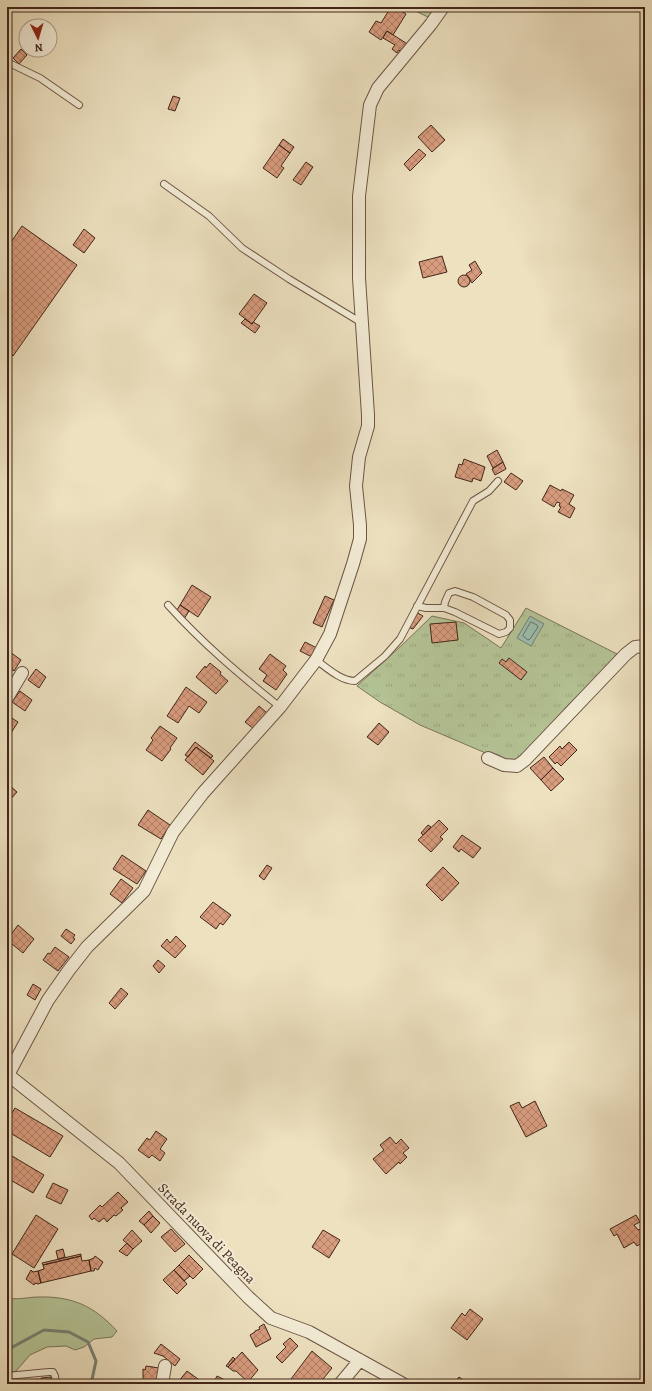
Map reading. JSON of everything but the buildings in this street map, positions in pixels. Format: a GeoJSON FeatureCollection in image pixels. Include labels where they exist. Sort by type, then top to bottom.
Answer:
{"type":"FeatureCollection","features":[{"type":"Feature","properties":{"kind":"street"},"geometry":{"type":"LineString","coordinates":[[7,1074],[48,1000],[68,970],[87,947],[144,891],[173,832],[203,793],[280,707],[316,660],[330,634],[360,539],[356,486],[359,457],[368,426],[368,415],[359,278],[359,196],[370,105],[378,88],[431,24],[443,7]]}},
{"type":"Feature","properties":{"kind":"street"},"geometry":{"type":"LineString","coordinates":[[488,758],[504,766],[517,766],[525,760],[626,654],[636,647],[645,646]]}},
{"type":"Feature","properties":{"kind":"street"},"geometry":{"type":"LineString","coordinates":[[7,698],[22,673]]}},
{"type":"Feature","properties":{"kind":"street","name":"Strada nuova di Peagna"},"geometry":{"type":"LineString","coordinates":[[7,1074],[119,1163],[238,1287],[271,1318],[309,1332],[403,1384]]}},
{"type":"Feature","properties":{"kind":"street"},"geometry":{"type":"LineString","coordinates":[[340,1384],[360,1360]]}},
{"type":"Feature","properties":{"kind":"street"},"geometry":{"type":"LineString","coordinates":[[162,1384],[165,1366]]}},
{"type":"Feature","properties":{"kind":"lane"},"geometry":{"type":"LineString","coordinates":[[7,62],[40,78],[79,105]]}},
{"type":"Feature","properties":{"kind":"lane"},"geometry":{"type":"LineString","coordinates":[[164,184],[209,216],[242,248],[289,279],[362,323]]}},
{"type":"Feature","properties":{"kind":"lane"},"geometry":{"type":"LineString","coordinates":[[316,660],[348,681],[355,681],[385,656],[400,639],[473,501],[489,490],[498,481]]}},
{"type":"Feature","properties":{"kind":"lane"},"geometry":{"type":"LineString","coordinates":[[417,606],[426,608],[444,608],[498,634],[506,632],[510,628],[510,620],[506,615],[473,597],[455,591],[449,594],[444,608]]}},
{"type":"Feature","properties":{"kind":"lane"},"geometry":{"type":"LineString","coordinates":[[168,606],[190,630],[234,670],[280,707]]}},
{"type":"Feature","properties":{"kind":"lane"},"geometry":{"type":"LineString","coordinates":[[7,1376],[53,1372],[56,1384]]}},
{"type":"Feature","properties":{"kind":"green space"},"geometry":{"type":"Polygon","coordinates":[[[407,7],[438,7],[430,18],[407,7]]]}},
{"type":"Feature","properties":{"kind":"green space"},"geometry":{"type":"Polygon","coordinates":[[[526,608],[619,655],[569,704],[520,759],[511,761],[502,760],[420,725],[380,702],[357,686],[432,616],[464,623],[501,648],[526,608]]]}},
{"type":"Feature","properties":{"kind":"green space"},"geometry":{"type":"Polygon","coordinates":[[[7,1297],[18,1299],[34,1297],[61,1298],[82,1304],[100,1315],[117,1331],[112,1337],[94,1339],[84,1347],[75,1350],[66,1346],[47,1347],[30,1355],[16,1371],[7,1373],[7,1297]]]}},
{"type":"Feature","properties":{"kind":"water"},"geometry":{"type":"Polygon","coordinates":[[[530,616],[544,624],[531,646],[517,638],[530,616]]]}},
{"type":"Feature","properties":{"kind":"waterway"},"geometry":{"type":"LineString","coordinates":[[7,1350],[44,1330],[69,1332],[88,1342],[96,1361],[91,1384]]}}]}
